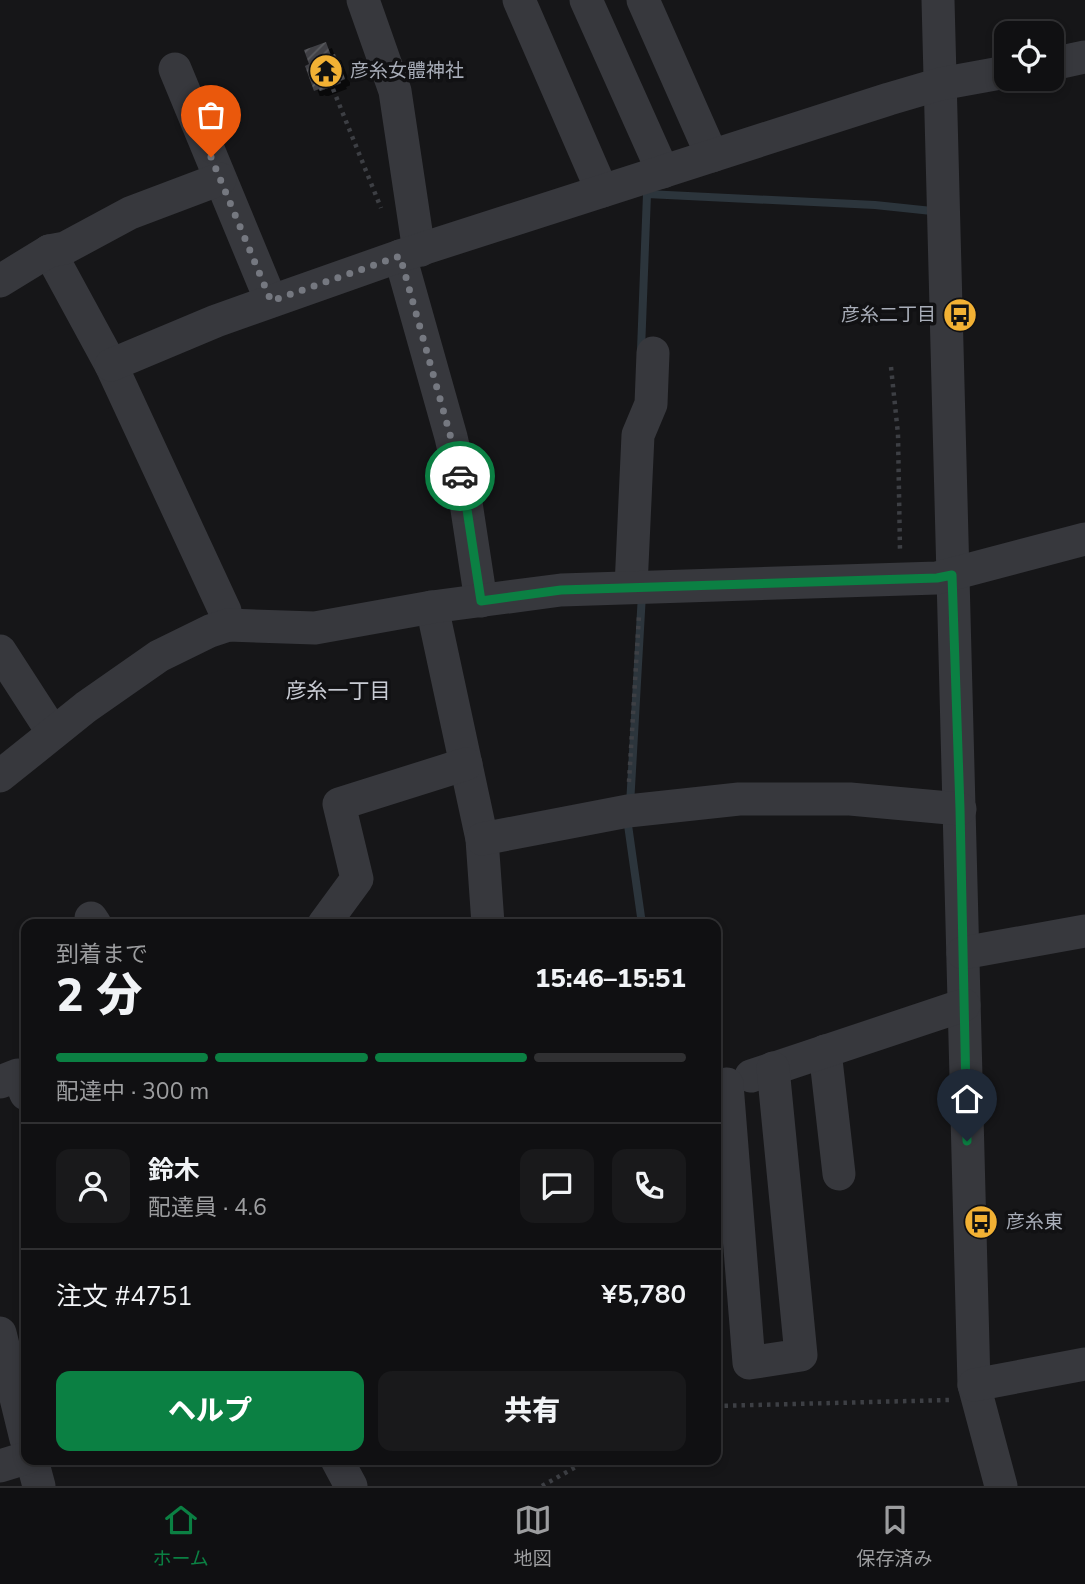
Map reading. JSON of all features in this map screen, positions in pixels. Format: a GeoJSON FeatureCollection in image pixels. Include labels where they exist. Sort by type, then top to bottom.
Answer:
{"type":"FeatureCollection","features":[{"type":"Feature","properties":{"kind":"street"},"geometry":{"type":"LineString","coordinates":[[363,0],[395,91],[417,238],[411,253],[466,503],[481,601]]}},
{"type":"Feature","properties":{"kind":"street"},"geometry":{"type":"LineString","coordinates":[[519,0],[602,191]]}},
{"type":"Feature","properties":{"kind":"street"},"geometry":{"type":"LineString","coordinates":[[586,0],[663,172]]}},
{"type":"Feature","properties":{"kind":"street"},"geometry":{"type":"LineString","coordinates":[[643,0],[712,156]]}},
{"type":"Feature","properties":{"kind":"street"},"geometry":{"type":"LineString","coordinates":[[938,0],[963,953],[966,1392],[1001,1486]]}},
{"type":"Feature","properties":{"kind":"street"},"geometry":{"type":"LineString","coordinates":[[1064,61],[1085,57]]}},
{"type":"Feature","properties":{"kind":"street"},"geometry":{"type":"LineString","coordinates":[[175,69],[271,301]]}},
{"type":"Feature","properties":{"kind":"street"},"geometry":{"type":"LineString","coordinates":[[111,365],[216,321],[411,253],[940,84],[994,74]]}},
{"type":"Feature","properties":{"kind":"street"},"geometry":{"type":"LineString","coordinates":[[0,281],[48,251],[65,248],[130,214],[220,179]]}},
{"type":"Feature","properties":{"kind":"street"},"geometry":{"type":"LineString","coordinates":[[48,251],[111,365],[225,611],[228,625]]}},
{"type":"Feature","properties":{"kind":"street"},"geometry":{"type":"LineString","coordinates":[[636,587],[638,435],[651,404],[653,353]]}},
{"type":"Feature","properties":{"kind":"street"},"geometry":{"type":"LineString","coordinates":[[0,776],[86,707],[159,656],[228,625],[315,628],[432,607],[561,590],[937,578],[1085,539]]}},
{"type":"Feature","properties":{"kind":"street"},"geometry":{"type":"LineString","coordinates":[[432,607],[482,839],[488,919]]}},
{"type":"Feature","properties":{"kind":"street"},"geometry":{"type":"LineString","coordinates":[[0,651],[53,733]]}},
{"type":"Feature","properties":{"kind":"street"},"geometry":{"type":"LineString","coordinates":[[328,919],[357,879],[339,804],[466,764]]}},
{"type":"Feature","properties":{"kind":"street"},"geometry":{"type":"LineString","coordinates":[[482,839],[628,811],[739,799],[850,799],[960,809]]}},
{"type":"Feature","properties":{"kind":"street"},"geometry":{"type":"LineString","coordinates":[[963,953],[1085,931]]}},
{"type":"Feature","properties":{"kind":"street"},"geometry":{"type":"LineString","coordinates":[[773,1068],[801,1354],[749,1363],[721,1086],[773,1068],[964,1005]]}},
{"type":"Feature","properties":{"kind":"street"},"geometry":{"type":"LineString","coordinates":[[825,1051],[839,1174]]}},
{"type":"Feature","properties":{"kind":"street"},"geometry":{"type":"LineString","coordinates":[[0,1082],[18,1075],[21,1082]]}},
{"type":"Feature","properties":{"kind":"street"},"geometry":{"type":"LineString","coordinates":[[0,1334],[20,1392]]}},
{"type":"Feature","properties":{"kind":"street"},"geometry":{"type":"LineString","coordinates":[[966,1392],[1085,1364]]}},
{"type":"Feature","properties":{"kind":"street"},"geometry":{"type":"LineString","coordinates":[[0,1466],[21,1460]]}},
{"type":"Feature","properties":{"kind":"street"},"geometry":{"type":"LineString","coordinates":[[33,1465],[39,1486]]}},
{"type":"Feature","properties":{"kind":"street"},"geometry":{"type":"LineString","coordinates":[[340,1465],[351,1486]]}},
{"type":"Feature","properties":{"kind":"path"},"geometry":{"type":"LineString","coordinates":[[333,89],[383,212]]}},
{"type":"Feature","properties":{"kind":"path"},"geometry":{"type":"LineString","coordinates":[[891,367],[898,434],[901,579]]}},
{"type":"Feature","properties":{"kind":"path"},"geometry":{"type":"LineString","coordinates":[[628,811],[636,587]]}},
{"type":"Feature","properties":{"kind":"path"},"geometry":{"type":"LineString","coordinates":[[721,1406],[966,1392]]}},
{"type":"Feature","properties":{"kind":"path"},"geometry":{"type":"LineString","coordinates":[[542,1486],[580,1465]]}},
{"type":"Feature","properties":{"kind":"building"},"geometry":{"type":"Polygon","coordinates":[[[326,42],[331,56],[335,54],[345,79],[340,81],[341,83],[314,91],[305,66],[309,64],[304,50],[326,42]]]}},
{"type":"Feature","properties":{"kind":"waterway"},"geometry":{"type":"LineString","coordinates":[[641,350],[647,194],[875,205],[932,211]]}},
{"type":"Feature","properties":{"kind":"waterway"},"geometry":{"type":"LineString","coordinates":[[630,805],[642,594]]}},
{"type":"Feature","properties":{"kind":"waterway"},"geometry":{"type":"LineString","coordinates":[[629,818],[641,919]]}},
{"type":"Feature","properties":{"kind":"way so far"},"geometry":{"type":"LineString","coordinates":[[211,157],[271,301],[400,256],[460,476]]}},
{"type":"Feature","properties":{"kind":"place","name":"彦糸女體神社"},"geometry":{"type":"Point","coordinates":[326,71]}},
{"type":"Feature","properties":{"kind":"place","name":"彦糸二丁目"},"geometry":{"type":"Point","coordinates":[960,315]}},
{"type":"Feature","properties":{"kind":"place","name":"彦糸東"},"geometry":{"type":"Point","coordinates":[981,1222]}},
{"type":"Feature","properties":{"kind":"district","name":"彦糸一丁目"},"geometry":{"type":"Point","coordinates":[338,691]}},
{"type":"Feature","properties":{"kind":"route"},"geometry":{"type":"LineString","coordinates":[[460,476],[481,601],[561,590],[937,578],[952,575],[967,1141]]}}]}
